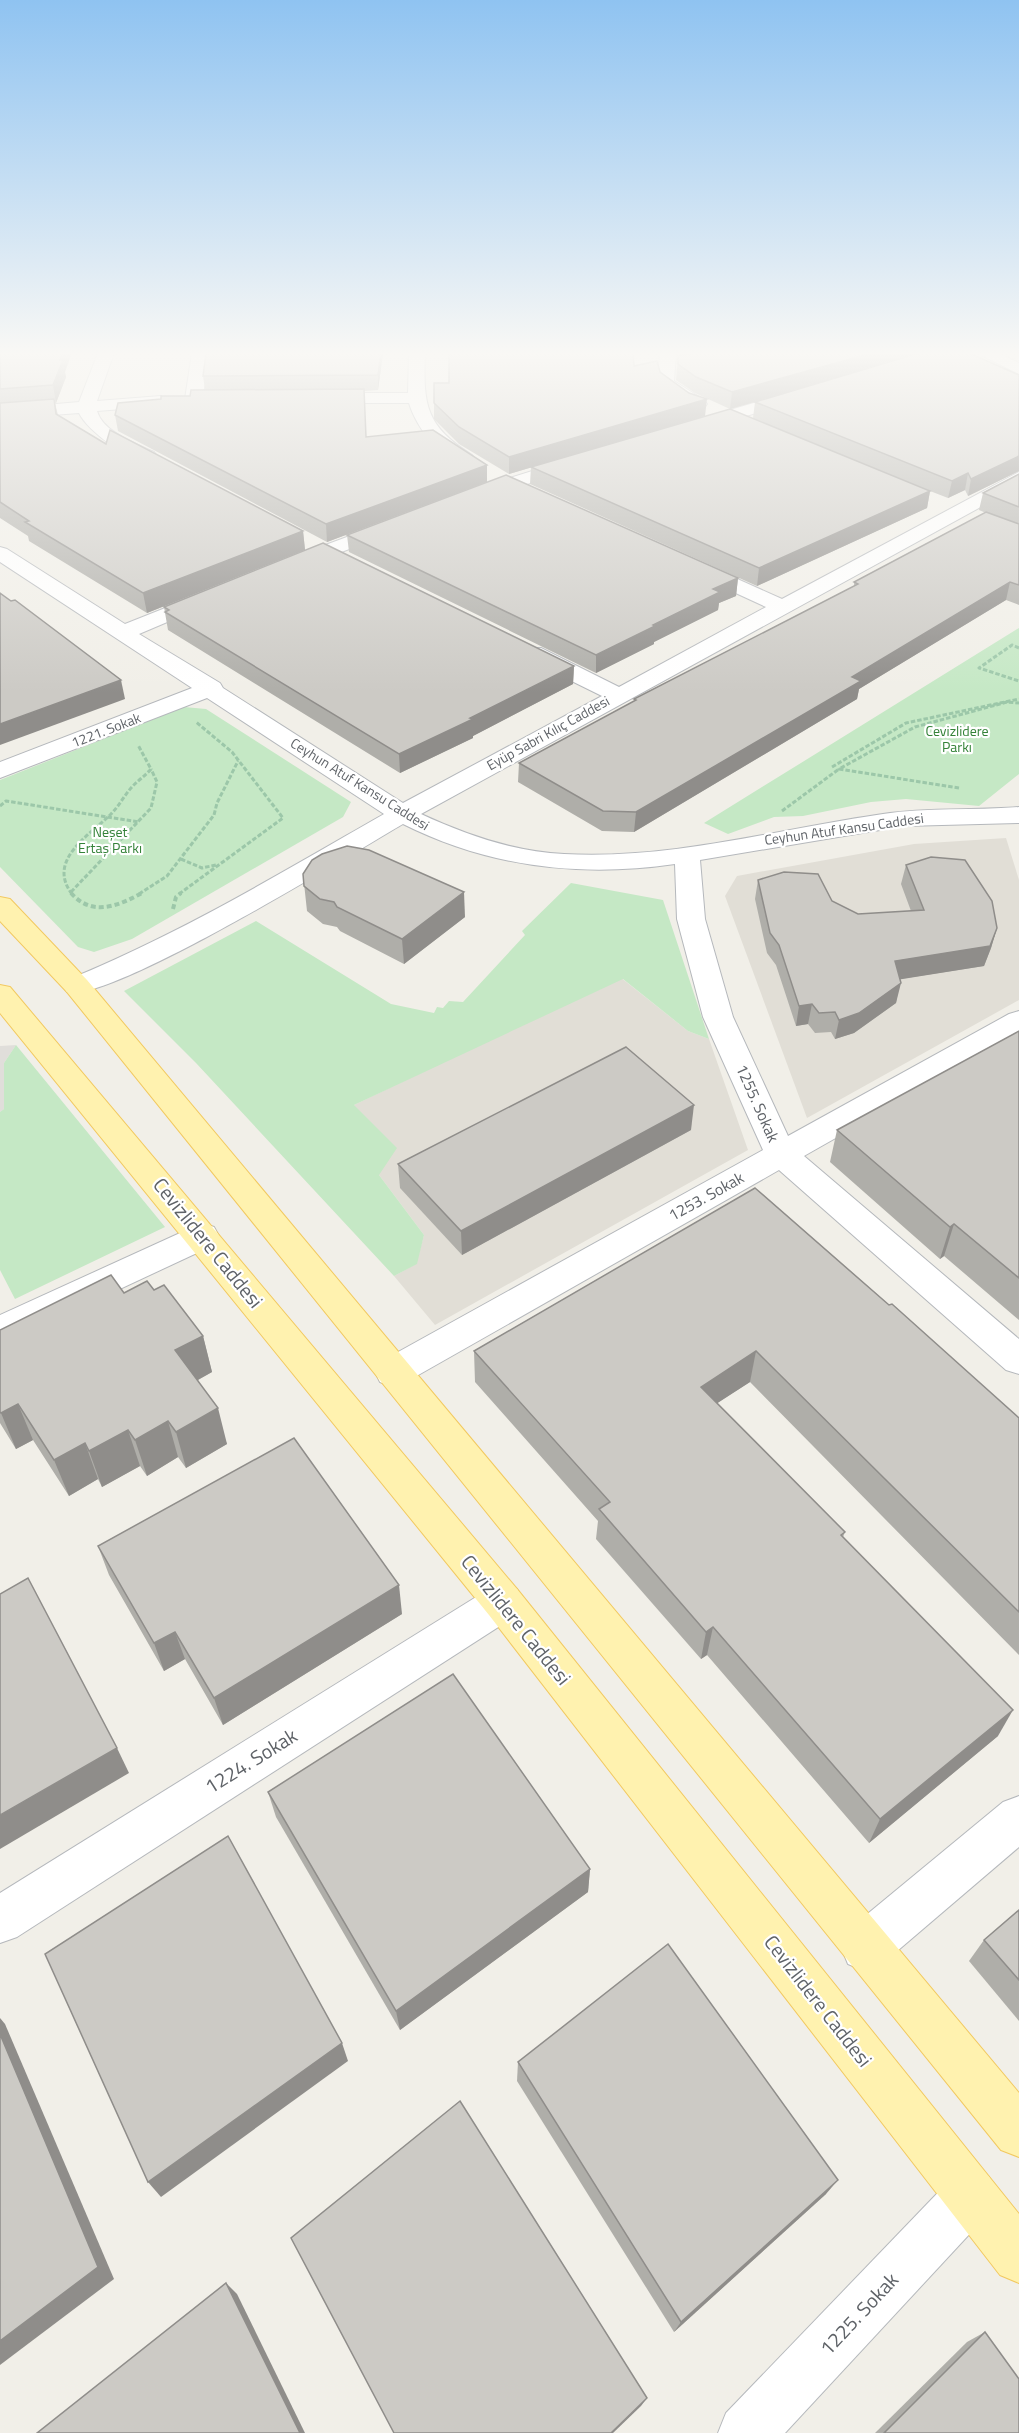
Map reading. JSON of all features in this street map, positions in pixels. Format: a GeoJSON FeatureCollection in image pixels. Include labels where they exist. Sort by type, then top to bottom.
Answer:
{"type":"FeatureCollection","features":[{"type":"Feature","properties":{"kind":"main road"},"geometry":{"type":"LineString","coordinates":[[0,905],[76,986],[1019,2132]]}},
{"type":"Feature","properties":{"kind":"main road","name":"Cevizlidere Caddesi"},"geometry":{"type":"LineString","coordinates":[[5,1006],[202,1236],[503,1602],[1019,2256]]}},
{"type":"Feature","properties":{"kind":"street"},"geometry":{"type":"LineString","coordinates":[[480,467],[507,483],[540,498]]}},
{"type":"Feature","properties":{"kind":"street"},"geometry":{"type":"LineString","coordinates":[[454,503],[561,467]]}},
{"type":"Feature","properties":{"kind":"street","name":"Eyüp Sabri Kılıç Caddesi"},"geometry":{"type":"LineString","coordinates":[[76,986],[126,966],[235,912],[402,813],[780,606],[969,514],[1019,477]]}},
{"type":"Feature","properties":{"kind":"street"},"geometry":{"type":"LineString","coordinates":[[937,501],[969,514]]}},
{"type":"Feature","properties":{"kind":"street"},"geometry":{"type":"LineString","coordinates":[[273,572],[412,519]]}},
{"type":"Feature","properties":{"kind":"street"},"geometry":{"type":"LineString","coordinates":[[306,540],[347,561]]}},
{"type":"Feature","properties":{"kind":"street","name":"Ceyhun Atuf Kansu Caddesi"},"geometry":{"type":"LineString","coordinates":[[0,554],[212,688],[402,813],[436,831],[475,843],[562,862],[687,854],[926,817],[1007,816]]}},
{"type":"Feature","properties":{"kind":"street"},"geometry":{"type":"LineString","coordinates":[[682,562],[780,606]]}},
{"type":"Feature","properties":{"kind":"street"},"geometry":{"type":"LineString","coordinates":[[125,632],[220,593]]}},
{"type":"Feature","properties":{"kind":"street"},"geometry":{"type":"LineString","coordinates":[[514,643],[618,695]]}},
{"type":"Feature","properties":{"kind":"street","name":"1221. Sokak"},"geometry":{"type":"LineString","coordinates":[[0,771],[212,688]]}},
{"type":"Feature","properties":{"kind":"street"},"geometry":{"type":"LineString","coordinates":[[1007,816],[1019,800]]}},
{"type":"Feature","properties":{"kind":"street","name":"1255. Sokak"},"geometry":{"type":"LineString","coordinates":[[687,854],[691,919],[718,1017],[781,1154],[1019,1360]]}},
{"type":"Feature","properties":{"kind":"street","name":"1253. Sokak"},"geometry":{"type":"LineString","coordinates":[[393,1372],[1019,1021]]}},
{"type":"Feature","properties":{"kind":"street"},"geometry":{"type":"LineString","coordinates":[[0,1331],[202,1236]]}},
{"type":"Feature","properties":{"kind":"street","name":"1224. Sokak"},"geometry":{"type":"LineString","coordinates":[[0,1920],[503,1602]]}},
{"type":"Feature","properties":{"kind":"street"},"geometry":{"type":"LineString","coordinates":[[866,1947],[1019,1818]]}},
{"type":"Feature","properties":{"kind":"street","name":"1225. Sokak"},"geometry":{"type":"LineString","coordinates":[[746,2433],[971,2195]]}},
{"type":"Feature","properties":{"kind":"path"},"geometry":{"type":"LineString","coordinates":[[1019,648],[1012,645],[979,668],[1019,681]]}},
{"type":"Feature","properties":{"kind":"path"},"geometry":{"type":"LineString","coordinates":[[832,767],[906,723],[1006,699],[1019,701]]}},
{"type":"Feature","properties":{"kind":"path"},"geometry":{"type":"LineString","coordinates":[[735,846],[839,769],[915,727],[1007,702],[1019,701]]}},
{"type":"Feature","properties":{"kind":"path"},"geometry":{"type":"LineString","coordinates":[[172,916],[176,897],[283,818],[232,752],[202,729],[195,717]]}},
{"type":"Feature","properties":{"kind":"path"},"geometry":{"type":"LineString","coordinates":[[70,892],[151,808],[157,786],[151,769],[141,754],[136,738]]}},
{"type":"Feature","properties":{"kind":"path"},"geometry":{"type":"LineString","coordinates":[[151,769],[131,787],[108,817],[93,829],[67,859],[64,882],[80,902],[94,909],[111,907],[158,884],[181,860],[214,815],[217,803],[238,761]]}},
{"type":"Feature","properties":{"kind":"path"},"geometry":{"type":"LineString","coordinates":[[839,769],[963,789]]}},
{"type":"Feature","properties":{"kind":"path"},"geometry":{"type":"LineString","coordinates":[[0,806],[6,801],[139,822]]}},
{"type":"Feature","properties":{"kind":"path"},"geometry":{"type":"LineString","coordinates":[[181,860],[202,868],[220,864]]}},
{"type":"Feature","properties":{"kind":"shaded area"},"geometry":{"type":"Polygon","coordinates":[[[1006,838],[1019,880],[1019,1000],[807,1118],[725,896],[737,876],[914,844],[1006,838]]]}},
{"type":"Feature","properties":{"kind":"shaded area"},"geometry":{"type":"Polygon","coordinates":[[[620,977],[688,1031],[709,1039],[748,1150],[435,1325],[394,1276],[416,1264],[424,1235],[379,1175],[354,1105],[620,977]]]}},
{"type":"Feature","properties":{"kind":"shaded area"},"geometry":{"type":"Polygon","coordinates":[[[16,1045],[4,1063],[4,1109],[0,1112],[0,1046],[16,1045]]]}},
{"type":"Feature","properties":{"kind":"green space","name":"Cevizlidere Parkı"},"geometry":{"type":"Polygon","coordinates":[[[1019,628],[1019,774],[979,806],[906,799],[871,802],[803,816],[774,817],[728,834],[704,823],[1019,628]]]}},
{"type":"Feature","properties":{"kind":"green space","name":"Neşet Ertaş Parkı"},"geometry":{"type":"Polygon","coordinates":[[[184,707],[206,709],[351,802],[343,817],[132,939],[94,952],[78,947],[0,867],[0,780],[184,707]]]}},
{"type":"Feature","properties":{"kind":"green space"},"geometry":{"type":"Polygon","coordinates":[[[571,883],[663,900],[709,1039],[688,1031],[623,979],[354,1105],[397,1148],[379,1175],[424,1235],[417,1264],[394,1276],[196,1063],[124,991],[256,921],[391,1004],[434,1013],[437,1007],[443,1008],[449,1001],[463,1002],[525,935],[522,931],[571,883]]]}},
{"type":"Feature","properties":{"kind":"green space"},"geometry":{"type":"Polygon","coordinates":[[[16,1045],[165,1227],[15,1299],[0,1270],[0,1112],[4,1109],[4,1063],[16,1045]]]}},
{"type":"Feature","properties":{"kind":"building"},"geometry":{"type":"Polygon","coordinates":[[[0,467],[180,467],[303,531],[143,593],[25,522],[29,521],[0,502],[0,467]]]}},
{"type":"Feature","properties":{"kind":"building"},"geometry":{"type":"Polygon","coordinates":[[[215,467],[483,467],[326,524],[215,467]]]}},
{"type":"Feature","properties":{"kind":"building"},"geometry":{"type":"Polygon","coordinates":[[[531,467],[870,467],[930,491],[759,568],[531,467]]]}},
{"type":"Feature","properties":{"kind":"building"},"geometry":{"type":"Polygon","coordinates":[[[916,467],[997,467],[971,479],[968,473],[952,481],[916,467]]]}},
{"type":"Feature","properties":{"kind":"building"},"geometry":{"type":"Polygon","coordinates":[[[1019,474],[1019,507],[983,493],[1019,474]]]}},
{"type":"Feature","properties":{"kind":"building"},"geometry":{"type":"Polygon","coordinates":[[[506,475],[738,578],[713,589],[720,592],[596,655],[347,535],[506,475]]]}},
{"type":"Feature","properties":{"kind":"building"},"geometry":{"type":"Polygon","coordinates":[[[986,512],[1019,524],[1019,585],[1010,582],[852,677],[861,681],[636,812],[603,811],[519,763],[636,700],[634,699],[858,584],[854,582],[986,512]]]}},
{"type":"Feature","properties":{"kind":"building"},"geometry":{"type":"Polygon","coordinates":[[[323,543],[574,666],[470,718],[473,719],[399,754],[165,612],[169,610],[164,607],[323,543]]]}},
{"type":"Feature","properties":{"kind":"building"},"geometry":{"type":"Polygon","coordinates":[[[0,593],[11,601],[15,600],[121,680],[0,724],[0,593]]]}},
{"type":"Feature","properties":{"kind":"building"},"geometry":{"type":"Polygon","coordinates":[[[347,846],[369,850],[464,892],[402,939],[337,907],[334,902],[320,899],[304,886],[303,874],[312,860],[322,854],[347,846]]]}},
{"type":"Feature","properties":{"kind":"building"},"geometry":{"type":"Polygon","coordinates":[[[931,857],[965,860],[992,901],[997,928],[990,946],[895,961],[901,983],[859,1013],[839,1020],[835,1012],[819,1013],[812,1004],[799,1006],[779,945],[770,933],[758,880],[784,872],[818,874],[832,901],[858,914],[924,910],[906,865],[931,857]]]}},
{"type":"Feature","properties":{"kind":"building"},"geometry":{"type":"Polygon","coordinates":[[[1019,1031],[1019,1278],[954,1224],[950,1227],[837,1130],[1019,1031]]]}},
{"type":"Feature","properties":{"kind":"building"},"geometry":{"type":"Polygon","coordinates":[[[626,1047],[694,1105],[461,1231],[398,1164],[626,1047]]]}},
{"type":"Feature","properties":{"kind":"building"},"geometry":{"type":"Polygon","coordinates":[[[755,1188],[889,1305],[892,1304],[1019,1418],[1019,1612],[756,1351],[701,1387],[845,1532],[841,1535],[1013,1710],[880,1819],[713,1627],[706,1632],[599,1509],[610,1502],[474,1351],[755,1188]]]}},
{"type":"Feature","properties":{"kind":"building"},"geometry":{"type":"Polygon","coordinates":[[[111,1275],[124,1293],[147,1281],[154,1290],[164,1285],[203,1336],[175,1350],[218,1408],[176,1432],[168,1421],[135,1440],[128,1430],[89,1451],[85,1443],[54,1460],[18,1404],[0,1412],[0,1330],[111,1275]]]}},
{"type":"Feature","properties":{"kind":"building"},"geometry":{"type":"Polygon","coordinates":[[[294,1438],[399,1585],[214,1698],[175,1632],[154,1643],[98,1546],[294,1438]]]}},
{"type":"Feature","properties":{"kind":"building"},"geometry":{"type":"Polygon","coordinates":[[[28,1578],[117,1748],[0,1815],[0,1594],[28,1578]]]}},
{"type":"Feature","properties":{"kind":"building"},"geometry":{"type":"Polygon","coordinates":[[[453,1674],[590,1869],[396,2011],[268,1792],[453,1674]]]}},
{"type":"Feature","properties":{"kind":"building"},"geometry":{"type":"Polygon","coordinates":[[[228,1836],[342,2043],[148,2182],[45,1954],[228,1836]]]}},
{"type":"Feature","properties":{"kind":"building"},"geometry":{"type":"Polygon","coordinates":[[[1019,1910],[1019,1980],[984,1940],[1019,1910]]]}},
{"type":"Feature","properties":{"kind":"building"},"geometry":{"type":"Polygon","coordinates":[[[668,1944],[838,2180],[681,2322],[518,2062],[668,1944]]]}},
{"type":"Feature","properties":{"kind":"building"},"geometry":{"type":"Polygon","coordinates":[[[0,2034],[98,2267],[0,2341],[0,2034]]]}},
{"type":"Feature","properties":{"kind":"building"},"geometry":{"type":"Polygon","coordinates":[[[460,2101],[647,2398],[611,2433],[394,2433],[291,2238],[460,2101]]]}},
{"type":"Feature","properties":{"kind":"building"},"geometry":{"type":"Polygon","coordinates":[[[226,2283],[300,2433],[37,2433],[226,2283]]]}},
{"type":"Feature","properties":{"kind":"building"},"geometry":{"type":"Polygon","coordinates":[[[985,2332],[1019,2379],[1019,2433],[884,2433],[985,2332]]]}}]}
